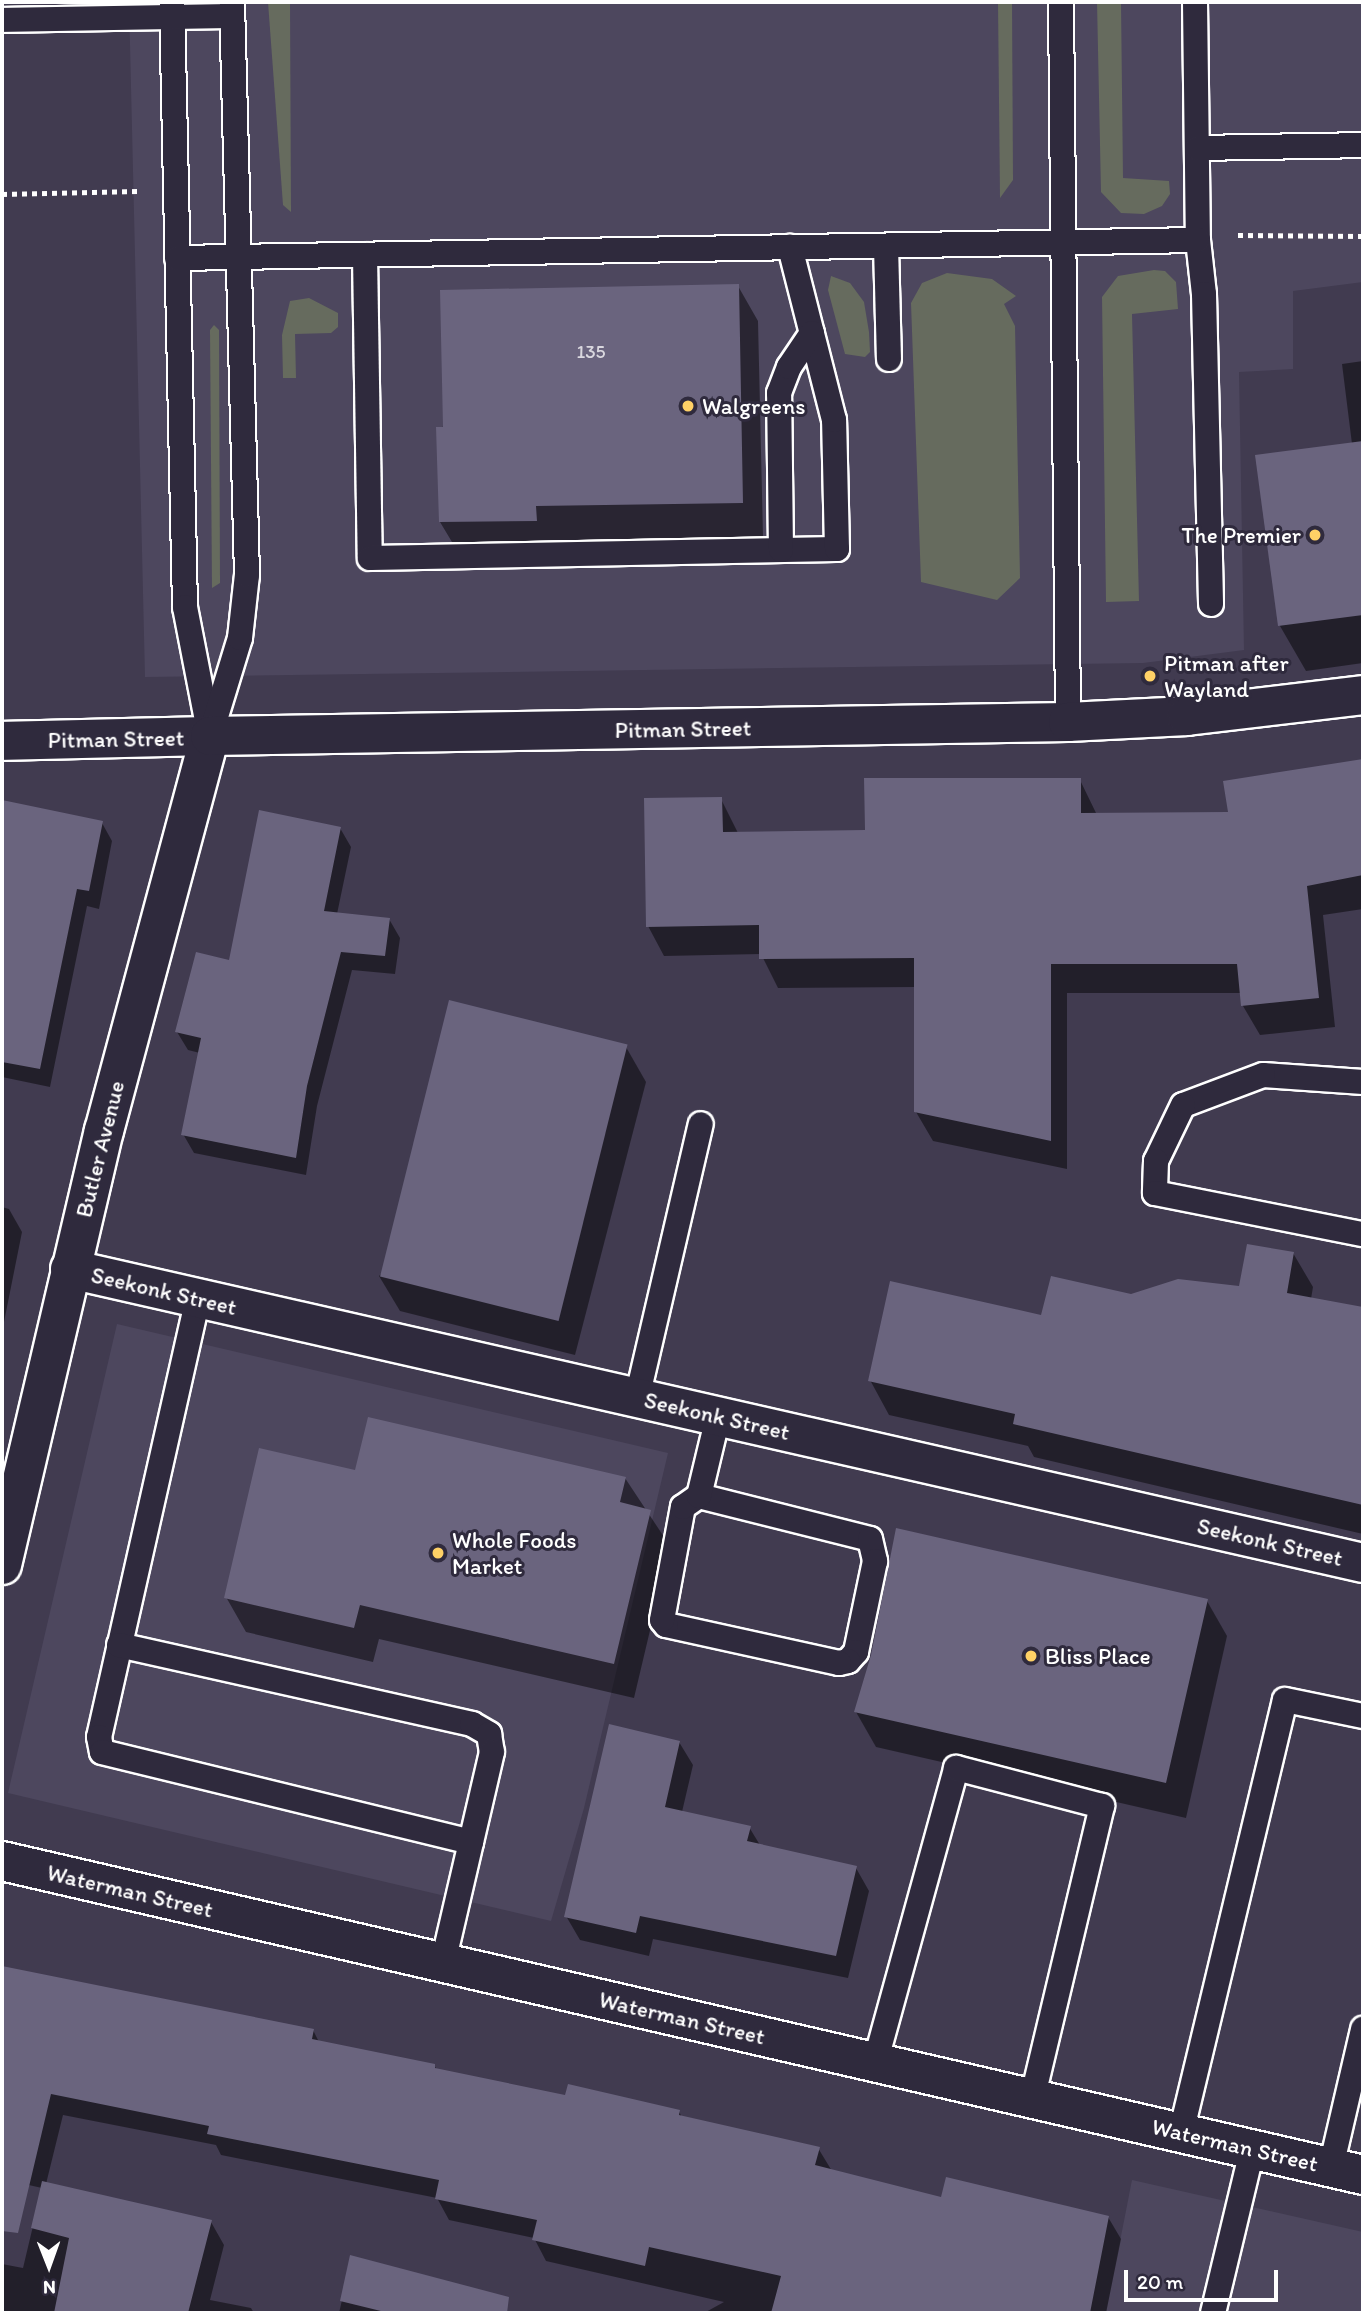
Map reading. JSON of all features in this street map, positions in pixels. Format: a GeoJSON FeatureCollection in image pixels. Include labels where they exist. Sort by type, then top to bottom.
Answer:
{"type":"FeatureCollection","features":[{"type":"Feature","properties":{"kind":"street","name":"Pitman Street"},"geometry":{"type":"LineString","coordinates":[[2,741],[1069,722],[1187,716],[1363,695]]}},
{"type":"Feature","properties":{"kind":"street","name":"Butler Avenue"},"geometry":{"type":"LineString","coordinates":[[2,1565],[70,1269],[210,736]]}},
{"type":"Feature","properties":{"kind":"street","name":"Seekonk Street"},"geometry":{"type":"LineString","coordinates":[[70,1269],[1363,1563]]}},
{"type":"Feature","properties":{"kind":"street","name":"Waterman Street"},"geometry":{"type":"LineString","coordinates":[[2,1861],[1347,2171]]}},
{"type":"Feature","properties":{"kind":"lane"},"geometry":{"type":"LineString","coordinates":[[1061,2],[1069,722]]}},
{"type":"Feature","properties":{"kind":"lane"},"geometry":{"type":"LineString","coordinates":[[1195,2],[1198,240],[1204,294],[1211,604]]}},
{"type":"Feature","properties":{"kind":"lane"},"geometry":{"type":"LineString","coordinates":[[172,9],[185,607],[210,736]]}},
{"type":"Feature","properties":{"kind":"lane"},"geometry":{"type":"LineString","coordinates":[[2,20],[172,9],[232,9],[247,575],[240,638],[210,736]]}},
{"type":"Feature","properties":{"kind":"lane"},"geometry":{"type":"LineString","coordinates":[[1197,148],[1363,145]]}},
{"type":"Feature","properties":{"kind":"lane"},"geometry":{"type":"LineString","coordinates":[[177,258],[1198,240]]}},
{"type":"Feature","properties":{"kind":"lane"},"geometry":{"type":"LineString","coordinates":[[886,246],[889,359]]}},
{"type":"Feature","properties":{"kind":"lane"},"geometry":{"type":"LineString","coordinates":[[365,255],[370,558],[837,549],[834,420],[790,247]]}},
{"type":"Feature","properties":{"kind":"lane"},"geometry":{"type":"LineString","coordinates":[[782,550],[779,393],[789,367],[812,332]]}},
{"type":"Feature","properties":{"kind":"lane"},"geometry":{"type":"LineString","coordinates":[[1363,1082],[1263,1075],[1183,1105],[1156,1161],[1155,1193],[1363,1234]]}},
{"type":"Feature","properties":{"kind":"lane"},"geometry":{"type":"LineString","coordinates":[[637,1398],[701,1124]]}},
{"type":"Feature","properties":{"kind":"lane"},"geometry":{"type":"LineString","coordinates":[[198,1298],[99,1737],[102,1752],[471,1842]]}},
{"type":"Feature","properties":{"kind":"lane"},"geometry":{"type":"LineString","coordinates":[[699,1496],[870,1539],[875,1560],[856,1652],[848,1661],[839,1663],[666,1625],[661,1608],[683,1507],[699,1496],[718,1417]]}},
{"type":"Feature","properties":{"kind":"lane"},"geometry":{"type":"LineString","coordinates":[[119,1645],[472,1724],[489,1734],[492,1752],[443,1963]]}},
{"type":"Feature","properties":{"kind":"lane"},"geometry":{"type":"LineString","coordinates":[[1181,2133],[1285,1700],[1363,1716]]}},
{"type":"Feature","properties":{"kind":"lane"},"geometry":{"type":"LineString","coordinates":[[875,2063],[956,1768],[1102,1806],[1032,2099]]}},
{"type":"Feature","properties":{"kind":"lane"},"geometry":{"type":"LineString","coordinates":[[1347,2171],[1363,2029]]}},
{"type":"Feature","properties":{"kind":"lane"},"geometry":{"type":"LineString","coordinates":[[1213,2313],[1252,2150]]}},
{"type":"Feature","properties":{"kind":"path"},"geometry":{"type":"LineString","coordinates":[[2,194],[153,191]]}},
{"type":"Feature","properties":{"kind":"path"},"geometry":{"type":"LineString","coordinates":[[1238,225],[1238,237],[1363,236]]}},
{"type":"Feature","properties":{"kind":"shaded area"},"geometry":{"type":"Polygon","coordinates":[[[129,2],[1363,2],[1363,282],[1293,291],[1293,369],[1239,372],[1244,650],[1143,663],[145,677],[129,2]]]}},
{"type":"Feature","properties":{"kind":"shaded area"},"geometry":{"type":"Polygon","coordinates":[[[117,1324],[668,1453],[584,1808],[551,1921],[8,1793],[117,1324]]]}},
{"type":"Feature","properties":{"kind":"shaded area"},"geometry":{"type":"Polygon","coordinates":[[[1132,2180],[1363,2232],[1363,2313],[1106,2313],[1132,2180]]]}},
{"type":"Feature","properties":{"kind":"green space"},"geometry":{"type":"Polygon","coordinates":[[[268,2],[290,2],[291,212],[283,205],[268,2]]]}},
{"type":"Feature","properties":{"kind":"green space"},"geometry":{"type":"Polygon","coordinates":[[[998,2],[1012,2],[1013,180],[1000,198],[998,2]]]}},
{"type":"Feature","properties":{"kind":"green space"},"geometry":{"type":"Polygon","coordinates":[[[1097,2],[1121,2],[1123,178],[1169,181],[1170,194],[1162,206],[1144,214],[1121,213],[1101,192],[1097,2]]]}},
{"type":"Feature","properties":{"kind":"green space"},"geometry":{"type":"Polygon","coordinates":[[[1154,270],[1165,271],[1176,282],[1178,309],[1132,314],[1139,601],[1106,602],[1102,297],[1118,276],[1154,270]]]}},
{"type":"Feature","properties":{"kind":"green space"},"geometry":{"type":"Polygon","coordinates":[[[947,273],[992,279],[1016,296],[1004,304],[1015,326],[1020,578],[997,600],[921,582],[911,303],[922,283],[947,273]]]}},
{"type":"Feature","properties":{"kind":"green space"},"geometry":{"type":"Polygon","coordinates":[[[831,276],[850,283],[864,302],[870,352],[865,357],[845,354],[828,290],[831,276]]]}},
{"type":"Feature","properties":{"kind":"green space"},"geometry":{"type":"Polygon","coordinates":[[[309,298],[338,313],[338,327],[331,333],[295,334],[296,378],[283,378],[282,335],[290,301],[309,298]]]}},
{"type":"Feature","properties":{"kind":"green space"},"geometry":{"type":"Polygon","coordinates":[[[214,325],[219,330],[220,583],[212,588],[210,330],[214,325]]]}},
{"type":"Feature","properties":{"kind":"building","name":"Walgreens"},"geometry":{"type":"Polygon","coordinates":[[[739,284],[743,503],[536,506],[537,521],[439,522],[436,427],[443,427],[440,290],[739,284]]]}},
{"type":"Feature","properties":{"kind":"building","name":"The Premier"},"geometry":{"type":"Polygon","coordinates":[[[1363,441],[1363,615],[1278,626],[1255,455],[1363,441]]]}},
{"type":"Feature","properties":{"kind":"building"},"geometry":{"type":"Polygon","coordinates":[[[1363,759],[1363,875],[1307,886],[1319,998],[1241,1006],[1237,964],[1051,964],[1051,1141],[914,1112],[914,958],[759,959],[759,925],[646,927],[644,798],[722,797],[723,832],[865,830],[864,778],[1081,778],[1081,813],[1228,812],[1223,781],[1363,759]]]}},
{"type":"Feature","properties":{"kind":"building"},"geometry":{"type":"Polygon","coordinates":[[[2,800],[103,821],[89,891],[77,889],[40,1069],[2,1062],[2,800]]]}},
{"type":"Feature","properties":{"kind":"building"},"geometry":{"type":"Polygon","coordinates":[[[259,810],[341,827],[324,911],[390,918],[385,956],[341,952],[307,1086],[296,1158],[181,1135],[201,1038],[175,1032],[196,952],[229,960],[259,810]]]}},
{"type":"Feature","properties":{"kind":"building"},"geometry":{"type":"Polygon","coordinates":[[[449,1000],[628,1045],[559,1321],[380,1277],[449,1000]]]}},
{"type":"Feature","properties":{"kind":"building"},"geometry":{"type":"Polygon","coordinates":[[[1247,1244],[1294,1252],[1287,1293],[1363,1307],[1363,1505],[1013,1424],[1015,1414],[868,1381],[890,1281],[1041,1315],[1051,1276],[1131,1294],[1178,1279],[1239,1286],[1247,1244]]]}},
{"type":"Feature","properties":{"kind":"building","name":"Whole Foods Market"},"geometry":{"type":"Polygon","coordinates":[[[368,1417],[626,1477],[620,1502],[651,1510],[614,1664],[360,1605],[354,1628],[224,1598],[259,1448],[355,1470],[368,1417]]]}},
{"type":"Feature","properties":{"kind":"building","name":"Bliss Place"},"geometry":{"type":"Polygon","coordinates":[[[896,1528],[1208,1599],[1166,1783],[854,1712],[871,1655],[896,1528]]]}},
{"type":"Feature","properties":{"kind":"building"},"geometry":{"type":"Polygon","coordinates":[[[609,1724],[680,1741],[665,1807],[751,1826],[747,1841],[857,1866],[836,1956],[640,1916],[636,1933],[564,1917],[609,1724]]]}},
{"type":"Feature","properties":{"kind":"building"},"geometry":{"type":"Polygon","coordinates":[[[2,1966],[314,2029],[312,2039],[435,2064],[435,2068],[565,2095],[568,2084],[680,2110],[679,2115],[820,2147],[815,2165],[941,2197],[946,2177],[1109,2216],[1090,2313],[771,2313],[781,2276],[649,2247],[645,2266],[532,2240],[537,2220],[435,2199],[439,2180],[207,2134],[209,2126],[51,2094],[18,2233],[2,2231],[2,1966]]]}},
{"type":"Feature","properties":{"kind":"building"},"geometry":{"type":"Polygon","coordinates":[[[42,2181],[212,2220],[188,2313],[54,2313],[69,2238],[31,2228],[42,2181]]]}},
{"type":"Feature","properties":{"kind":"building"},"geometry":{"type":"Polygon","coordinates":[[[350,2255],[509,2297],[507,2313],[389,2313],[340,2301],[350,2255]]]}},
{"type":"Feature","properties":{"kind":"place","name":"Walgreens"},"geometry":{"type":"Point","coordinates":[688,406]}},
{"type":"Feature","properties":{"kind":"place","name":"The Premier"},"geometry":{"type":"Point","coordinates":[1315,535]}},
{"type":"Feature","properties":{"kind":"place","name":"Pitman after Wayland"},"geometry":{"type":"Point","coordinates":[1150,676]}},
{"type":"Feature","properties":{"kind":"place","name":"Whole Foods Market"},"geometry":{"type":"Point","coordinates":[438,1553]}},
{"type":"Feature","properties":{"kind":"place","name":"Bliss Place"},"geometry":{"type":"Point","coordinates":[1031,1656]}}]}
